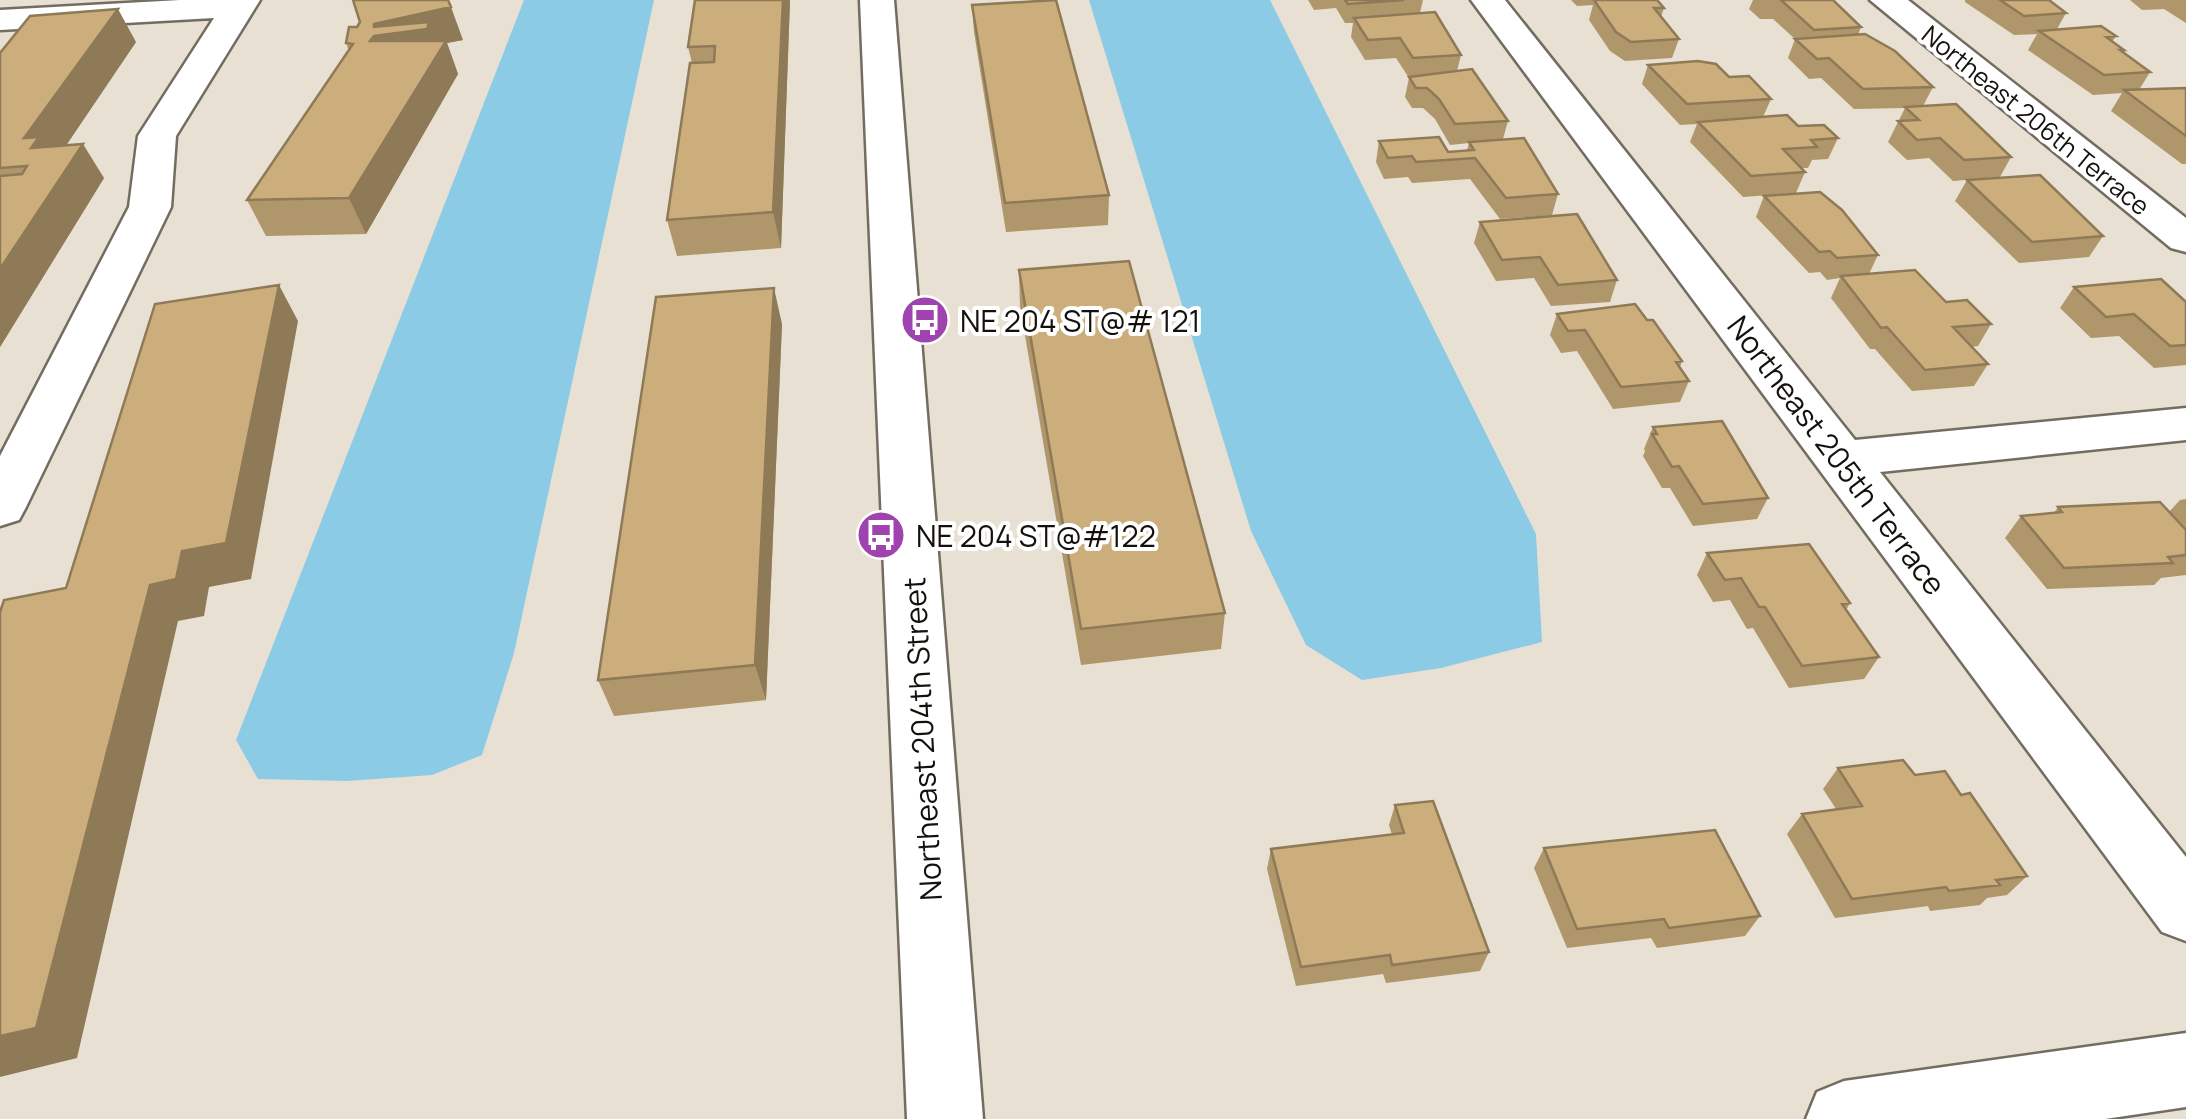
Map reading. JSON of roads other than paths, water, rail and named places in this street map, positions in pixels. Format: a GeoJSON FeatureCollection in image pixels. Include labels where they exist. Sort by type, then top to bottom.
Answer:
{"type":"FeatureCollection","features":[{"type":"Feature","properties":{"kind":"street","name":"Northeast 204th Street"},"geometry":{"type":"LineString","coordinates":[[877,0],[946,1119]]}},
{"type":"Feature","properties":{"kind":"street","name":"Northeast 205th Terrace"},"geometry":{"type":"LineString","coordinates":[[1488,0],[2186,910]]}},
{"type":"Feature","properties":{"kind":"street","name":"Northeast 206th Terrace"},"geometry":{"type":"LineString","coordinates":[[1887,0],[2186,239]]}},
{"type":"Feature","properties":{"kind":"street"},"geometry":{"type":"LineString","coordinates":[[0,20],[241,4]]}},
{"type":"Feature","properties":{"kind":"street"},"geometry":{"type":"LineString","coordinates":[[0,508],[150,207],[157,136],[241,4]]}},
{"type":"Feature","properties":{"kind":"street"},"geometry":{"type":"LineString","coordinates":[[1840,459],[2186,424]]}},
{"type":"Feature","properties":{"kind":"street"},"geometry":{"type":"LineString","coordinates":[[1844,1119],[2186,1070]]}},
{"type":"Feature","properties":{"kind":"water"},"geometry":{"type":"Polygon","coordinates":[[[524,0],[654,0],[514,653],[482,755],[432,775],[347,781],[258,779],[236,740],[524,0]]]}},
{"type":"Feature","properties":{"kind":"water"},"geometry":{"type":"Polygon","coordinates":[[[1089,0],[1270,0],[1536,534],[1542,642],[1441,668],[1362,680],[1306,645],[1251,531],[1089,0]]]}},
{"type":"Feature","properties":{"kind":"place","name":"NE 204 ST@# 121"},"geometry":{"type":"Point","coordinates":[925,320]}},
{"type":"Feature","properties":{"kind":"place","name":"NE 204 ST@#122"},"geometry":{"type":"Point","coordinates":[881,535]}}]}
